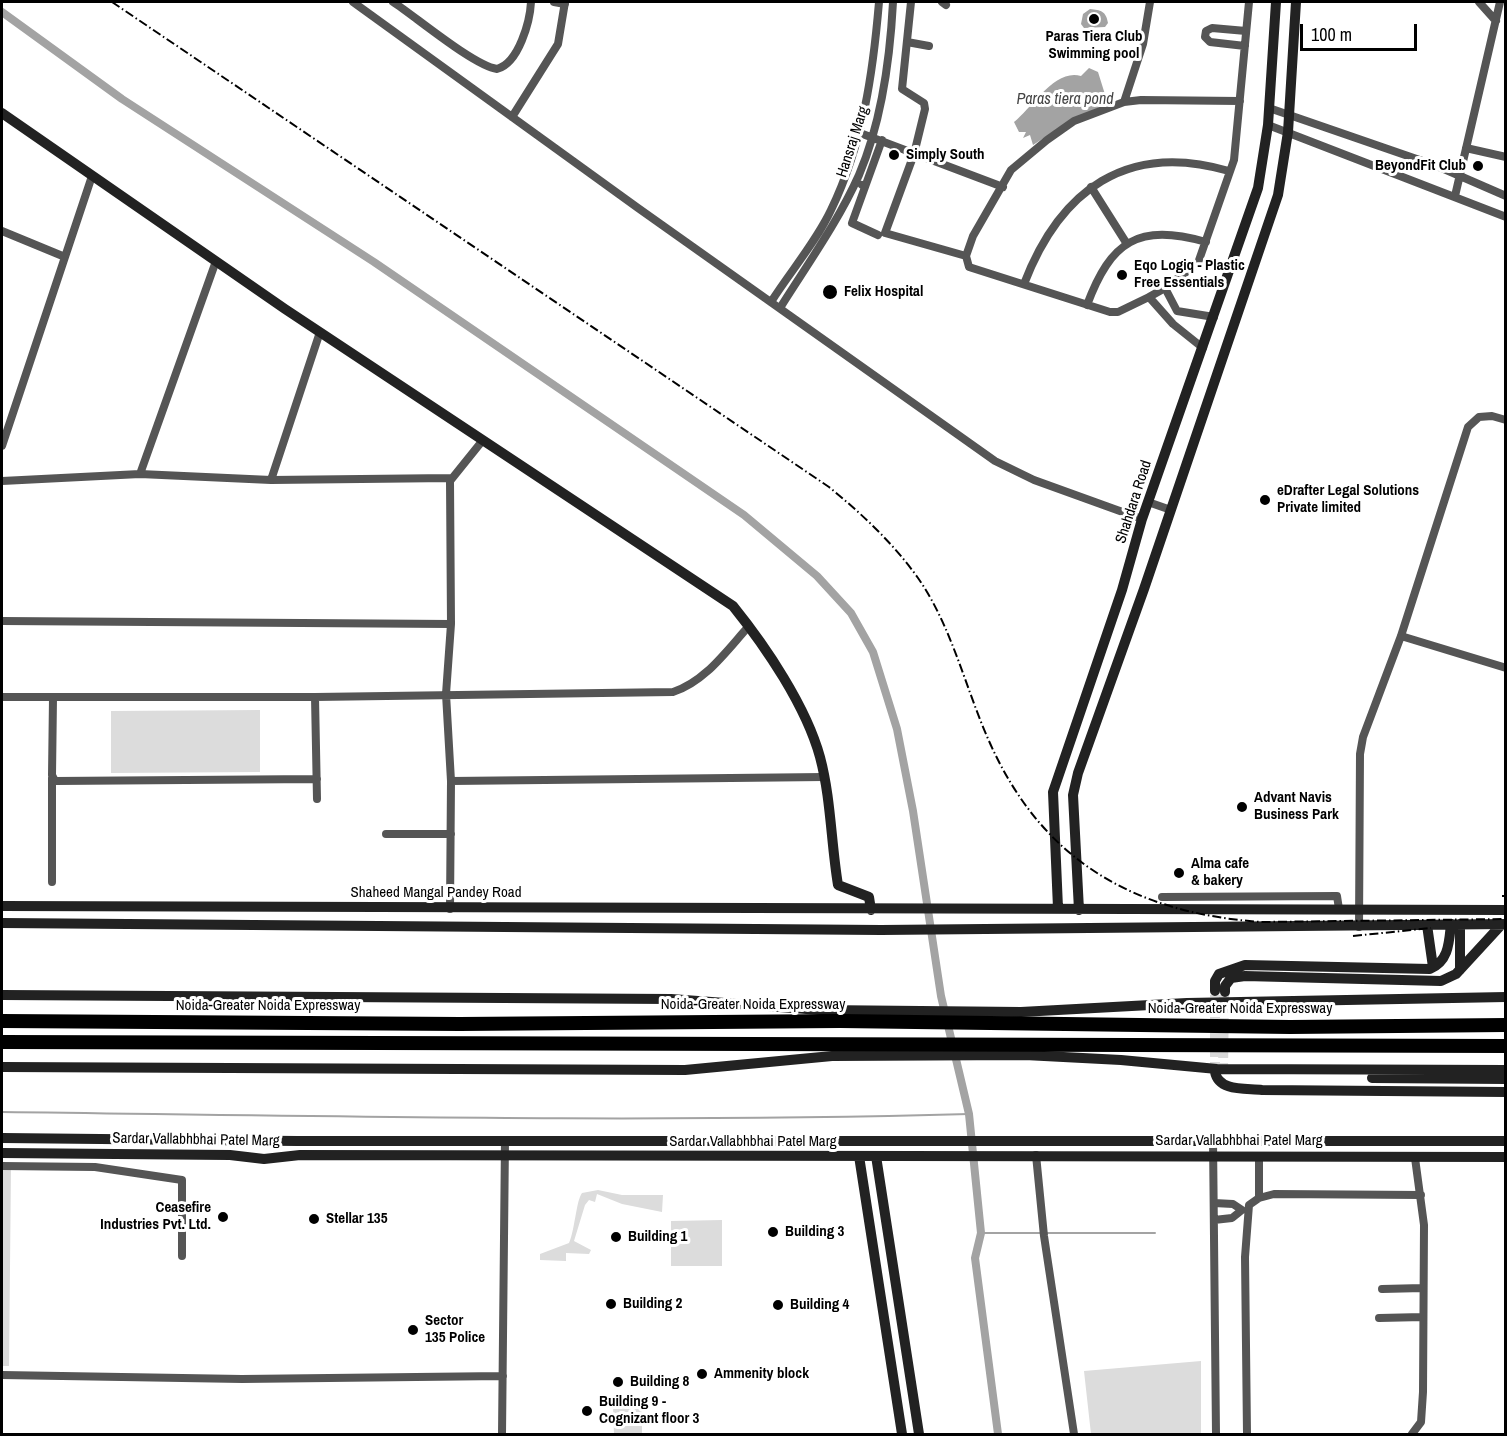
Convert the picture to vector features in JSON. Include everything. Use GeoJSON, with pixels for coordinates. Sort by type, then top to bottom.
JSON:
{"type":"FeatureCollection","features":[{"type":"Feature","properties":{"kind":"highway","name":"Noida-Greater Noida Expressway"},"geometry":{"type":"LineString","coordinates":[[2,1021],[460,1024],[881,1016],[1290,1027],[1506,1025]]}},
{"type":"Feature","properties":{"kind":"highway"},"geometry":{"type":"LineString","coordinates":[[2,1042],[886,1050],[1506,1046]]}},
{"type":"Feature","properties":{"kind":"street"},"geometry":{"type":"LineString","coordinates":[[358,4],[369,2]]}},
{"type":"Feature","properties":{"kind":"street"},"geometry":{"type":"LineString","coordinates":[[393,2],[463,51],[488,67],[497,69],[506,64],[525,36],[531,2]]}},
{"type":"Feature","properties":{"kind":"street"},"geometry":{"type":"LineString","coordinates":[[512,117],[558,44],[565,3],[554,2]]}},
{"type":"Feature","properties":{"kind":"street","name":"Hansraj Marg"},"geometry":{"type":"LineString","coordinates":[[771,302],[831,211],[860,133],[873,70],[879,2]]}},
{"type":"Feature","properties":{"kind":"street","name":"Hansraj Marg"},"geometry":{"type":"LineString","coordinates":[[780,308],[837,218],[855,183],[871,136],[889,68],[893,2]]}},
{"type":"Feature","properties":{"kind":"street"},"geometry":{"type":"LineString","coordinates":[[911,2],[902,90],[924,103],[925,110],[914,154],[885,233],[966,256]]}},
{"type":"Feature","properties":{"kind":"street"},"geometry":{"type":"LineString","coordinates":[[1125,102],[1143,44],[1150,2]]}},
{"type":"Feature","properties":{"kind":"street"},"geometry":{"type":"LineString","coordinates":[[1240,101],[1175,99],[1125,102],[1074,121],[1016,165],[977,229],[966,256],[969,267],[1114,312],[1149,297],[1196,266],[1206,242],[1235,150],[1240,101],[1249,2]]}},
{"type":"Feature","properties":{"kind":"street","name":"Shahdara Road"},"geometry":{"type":"LineString","coordinates":[[1058,908],[1053,792],[1122,590],[1142,519],[1258,188],[1268,125],[1276,2]]}},
{"type":"Feature","properties":{"kind":"street"},"geometry":{"type":"LineString","coordinates":[[1079,910],[1074,795],[1078,773],[1171,510],[1278,195],[1288,132],[1296,2]]}},
{"type":"Feature","properties":{"kind":"street"},"geometry":{"type":"LineString","coordinates":[[1479,2],[1496,21]]}},
{"type":"Feature","properties":{"kind":"street"},"geometry":{"type":"LineString","coordinates":[[1455,196],[1500,2]]}},
{"type":"Feature","properties":{"kind":"street"},"geometry":{"type":"LineString","coordinates":[[358,4],[512,117],[1001,465],[1041,483],[1142,519]]}},
{"type":"Feature","properties":{"kind":"street"},"geometry":{"type":"LineString","coordinates":[[1245,46],[1210,42],[1204,37],[1206,31],[1212,28],[1246,31]]}},
{"type":"Feature","properties":{"kind":"street"},"geometry":{"type":"LineString","coordinates":[[907,42],[929,46]]}},
{"type":"Feature","properties":{"kind":"street"},"geometry":{"type":"LineString","coordinates":[[1269,108],[1437,166],[1506,196]]}},
{"type":"Feature","properties":{"kind":"street"},"geometry":{"type":"LineString","coordinates":[[2,113],[320,332],[733,606],[764,644],[798,705],[820,755],[838,885],[869,897],[875,910]]}},
{"type":"Feature","properties":{"kind":"street"},"geometry":{"type":"LineString","coordinates":[[1268,125],[1506,217]]}},
{"type":"Feature","properties":{"kind":"street"},"geometry":{"type":"LineString","coordinates":[[860,133],[1003,187]]}},
{"type":"Feature","properties":{"kind":"street"},"geometry":{"type":"LineString","coordinates":[[878,235],[852,223],[882,140]]}},
{"type":"Feature","properties":{"kind":"street"},"geometry":{"type":"LineString","coordinates":[[1466,148],[1506,157]]}},
{"type":"Feature","properties":{"kind":"street"},"geometry":{"type":"LineString","coordinates":[[1024,284],[1038,249],[1070,204],[1112,174],[1158,162],[1195,164],[1229,171]]}},
{"type":"Feature","properties":{"kind":"street"},"geometry":{"type":"LineString","coordinates":[[2,446],[92,176]]}},
{"type":"Feature","properties":{"kind":"street"},"geometry":{"type":"LineString","coordinates":[[855,183],[865,186]]}},
{"type":"Feature","properties":{"kind":"street"},"geometry":{"type":"LineString","coordinates":[[1091,187],[1127,244]]}},
{"type":"Feature","properties":{"kind":"street"},"geometry":{"type":"LineString","coordinates":[[2,231],[65,257]]}},
{"type":"Feature","properties":{"kind":"street"},"geometry":{"type":"LineString","coordinates":[[1087,305],[1103,268],[1127,244],[1155,234],[1206,242]]}},
{"type":"Feature","properties":{"kind":"street"},"geometry":{"type":"LineString","coordinates":[[140,474],[216,261]]}},
{"type":"Feature","properties":{"kind":"street"},"geometry":{"type":"LineString","coordinates":[[1165,288],[1177,311],[1214,317]]}},
{"type":"Feature","properties":{"kind":"street"},"geometry":{"type":"LineString","coordinates":[[1149,297],[1173,324],[1203,348]]}},
{"type":"Feature","properties":{"kind":"street"},"geometry":{"type":"LineString","coordinates":[[271,480],[320,332]]}},
{"type":"Feature","properties":{"kind":"street"},"geometry":{"type":"LineString","coordinates":[[1359,927],[1361,746],[1401,636],[1468,428],[1479,417],[1492,416],[1506,420]]}},
{"type":"Feature","properties":{"kind":"street"},"geometry":{"type":"LineString","coordinates":[[450,909],[451,781],[446,694],[451,624],[451,478],[483,440]]}},
{"type":"Feature","properties":{"kind":"street"},"geometry":{"type":"LineString","coordinates":[[2,481],[140,474],[271,480],[451,478]]}},
{"type":"Feature","properties":{"kind":"street"},"geometry":{"type":"LineString","coordinates":[[1148,502],[1171,510]]}},
{"type":"Feature","properties":{"kind":"street"},"geometry":{"type":"LineString","coordinates":[[2,621],[451,624]]}},
{"type":"Feature","properties":{"kind":"street"},"geometry":{"type":"LineString","coordinates":[[2,698],[673,692],[685,688],[705,673],[749,626]]}},
{"type":"Feature","properties":{"kind":"street"},"geometry":{"type":"LineString","coordinates":[[1401,636],[1506,668]]}},
{"type":"Feature","properties":{"kind":"street"},"geometry":{"type":"LineString","coordinates":[[315,697],[317,799]]}},
{"type":"Feature","properties":{"kind":"street"},"geometry":{"type":"LineString","coordinates":[[52,882],[53,698]]}},
{"type":"Feature","properties":{"kind":"street"},"geometry":{"type":"LineString","coordinates":[[451,781],[824,777]]}},
{"type":"Feature","properties":{"kind":"street"},"geometry":{"type":"LineString","coordinates":[[52,778],[58,782],[317,779]]}},
{"type":"Feature","properties":{"kind":"street"},"geometry":{"type":"LineString","coordinates":[[386,834],[451,834]]}},
{"type":"Feature","properties":{"kind":"street"},"geometry":{"type":"LineString","coordinates":[[1162,897],[1336,896],[1339,909]]}},
{"type":"Feature","properties":{"kind":"street","name":"Shaheed Mangal Pandey Road"},"geometry":{"type":"LineString","coordinates":[[2,906],[450,909],[1506,910]]}},
{"type":"Feature","properties":{"kind":"street"},"geometry":{"type":"LineString","coordinates":[[752,929],[753,909]]}},
{"type":"Feature","properties":{"kind":"street"},"geometry":{"type":"LineString","coordinates":[[2,923],[881,930],[1504,924]]}},
{"type":"Feature","properties":{"kind":"street"},"geometry":{"type":"LineString","coordinates":[[1455,924],[1444,959],[1433,968],[1387,970],[1245,965],[1219,974],[1215,981],[1220,991],[1231,978],[1245,976],[1441,981],[1460,970],[1504,924]]}},
{"type":"Feature","properties":{"kind":"street"},"geometry":{"type":"LineString","coordinates":[[1455,924],[1460,970]]}},
{"type":"Feature","properties":{"kind":"street"},"geometry":{"type":"LineString","coordinates":[[1427,925],[1433,968]]}},
{"type":"Feature","properties":{"kind":"street"},"geometry":{"type":"LineString","coordinates":[[2,995],[671,999],[881,1016]]}},
{"type":"Feature","properties":{"kind":"street"},"geometry":{"type":"LineString","coordinates":[[1021,1018],[1187,1003],[1506,997]]}},
{"type":"Feature","properties":{"kind":"street"},"geometry":{"type":"LineString","coordinates":[[2,1067],[684,1070],[886,1050]]}},
{"type":"Feature","properties":{"kind":"street"},"geometry":{"type":"LineString","coordinates":[[1024,1050],[1217,1069],[1506,1070]]}},
{"type":"Feature","properties":{"kind":"street"},"geometry":{"type":"LineString","coordinates":[[1506,1079],[1227,1076],[1219,1073],[1216,1078],[1226,1087],[1262,1090],[1506,1092]]}},
{"type":"Feature","properties":{"kind":"street","name":"Sardar Vallabhbhai Patel Marg"},"geometry":{"type":"LineString","coordinates":[[2,1138],[1506,1141]]}},
{"type":"Feature","properties":{"kind":"street"},"geometry":{"type":"LineString","coordinates":[[1213,1139],[1216,1434]]}},
{"type":"Feature","properties":{"kind":"street"},"geometry":{"type":"LineString","coordinates":[[502,1434],[505,1140]]}},
{"type":"Feature","properties":{"kind":"street","name":"Sardar Vallabhbhai Patel Marg"},"geometry":{"type":"LineString","coordinates":[[2,1153],[230,1155],[264,1159],[300,1155],[1506,1157]]}},
{"type":"Feature","properties":{"kind":"street"},"geometry":{"type":"LineString","coordinates":[[1034,1155],[1074,1434]]}},
{"type":"Feature","properties":{"kind":"street"},"geometry":{"type":"LineString","coordinates":[[859,1156],[902,1434]]}},
{"type":"Feature","properties":{"kind":"street"},"geometry":{"type":"LineString","coordinates":[[876,1156],[919,1434]]}},
{"type":"Feature","properties":{"kind":"street"},"geometry":{"type":"LineString","coordinates":[[1259,1156],[1259,1198]]}},
{"type":"Feature","properties":{"kind":"street"},"geometry":{"type":"LineString","coordinates":[[1412,1434],[1421,1422],[1423,1317],[1421,1195],[1415,1158]]}},
{"type":"Feature","properties":{"kind":"street"},"geometry":{"type":"LineString","coordinates":[[2,1166],[95,1167],[182,1180],[182,1256]]}},
{"type":"Feature","properties":{"kind":"street"},"geometry":{"type":"LineString","coordinates":[[1214,1220],[1232,1218],[1259,1198],[1274,1194],[1324,1192],[1421,1195]]}},
{"type":"Feature","properties":{"kind":"street"},"geometry":{"type":"LineString","coordinates":[[1214,1203],[1233,1204],[1244,1210]]}},
{"type":"Feature","properties":{"kind":"street"},"geometry":{"type":"LineString","coordinates":[[1244,1210],[1247,1434]]}},
{"type":"Feature","properties":{"kind":"street"},"geometry":{"type":"LineString","coordinates":[[1382,1289],[1423,1288]]}},
{"type":"Feature","properties":{"kind":"street"},"geometry":{"type":"LineString","coordinates":[[1380,1318],[1423,1317]]}},
{"type":"Feature","properties":{"kind":"street"},"geometry":{"type":"LineString","coordinates":[[2,1375],[231,1379],[503,1376]]}},
{"type":"Feature","properties":{"kind":"shaded area"},"geometry":{"type":"Polygon","coordinates":[[[260,710],[260,772],[111,773],[111,711],[260,710]]]}},
{"type":"Feature","properties":{"kind":"shaded area"},"geometry":{"type":"Polygon","coordinates":[[[2,1169],[11,1169],[9,1366],[2,1366],[2,1169]]]}},
{"type":"Feature","properties":{"kind":"shaded area"},"geometry":{"type":"Polygon","coordinates":[[[598,1190],[622,1195],[663,1195],[662,1212],[622,1204],[597,1194],[595,1202],[589,1200],[585,1205],[574,1241],[591,1250],[589,1254],[566,1253],[566,1261],[540,1260],[540,1254],[569,1243],[582,1193],[598,1190]]]}},
{"type":"Feature","properties":{"kind":"shaded area"},"geometry":{"type":"Polygon","coordinates":[[[722,1220],[722,1266],[671,1266],[671,1221],[722,1220]]]}},
{"type":"Feature","properties":{"kind":"shaded area"},"geometry":{"type":"Polygon","coordinates":[[[1201,1361],[1201,1434],[1091,1434],[1084,1371],[1201,1361]]]}},
{"type":"Feature","properties":{"kind":"shaded area"},"geometry":{"type":"Polygon","coordinates":[[[613,1407],[642,1407],[642,1434],[614,1434],[613,1407]]]}},
{"type":"Feature","properties":{"kind":"water","name":"Paras Tiera Club Swimming pool"},"geometry":{"type":"Polygon","coordinates":[[[1090,9],[1104,14],[1108,23],[1105,27],[1084,28],[1081,24],[1083,14],[1090,9]]]}},
{"type":"Feature","properties":{"kind":"water","name":"Paras tiera pond"},"geometry":{"type":"Polygon","coordinates":[[[1089,68],[1098,72],[1108,104],[1076,117],[1033,145],[1030,135],[1023,138],[1026,132],[1019,132],[1014,122],[1053,83],[1071,75],[1081,76],[1089,68]]]}},
{"type":"Feature","properties":{"kind":"waterway"},"geometry":{"type":"LineString","coordinates":[[2,12],[122,99],[374,262],[744,515],[817,576],[851,613],[873,652],[897,729],[913,811],[941,996],[969,1114],[981,1233],[975,1258],[998,1434]]}},
{"type":"Feature","properties":{"kind":"waterway"},"geometry":{"type":"LineString","coordinates":[[2,1112],[606,1118],[969,1114]]}},
{"type":"Feature","properties":{"kind":"waterway"},"geometry":{"type":"LineString","coordinates":[[981,1233],[1041,1233]]}},
{"type":"Feature","properties":{"kind":"waterway"},"geometry":{"type":"LineString","coordinates":[[1047,1233],[1155,1233]]}},
{"type":"Feature","properties":{"kind":"tunnel"},"geometry":{"type":"LineString","coordinates":[[1215,995],[1215,1072]]}},
{"type":"Feature","properties":{"kind":"tunnel"},"geometry":{"type":"LineString","coordinates":[[1223,1073],[1224,995]]}},
{"type":"Feature","properties":{"kind":"railway"},"geometry":{"type":"LineString","coordinates":[[112,2],[829,487],[853,508],[898,553],[930,597],[949,637],[980,721],[1011,783],[1036,819],[1065,849],[1097,873],[1133,892],[1172,907],[1215,917],[1261,922],[1506,919]]}},
{"type":"Feature","properties":{"kind":"railway"},"geometry":{"type":"LineString","coordinates":[[1353,936],[1431,928]]}},
{"type":"Feature","properties":{"kind":"place","name":"Paras Tiera Club Swimming pool"},"geometry":{"type":"Point","coordinates":[1094,19]}},
{"type":"Feature","properties":{"kind":"place","name":"Simply South"},"geometry":{"type":"Point","coordinates":[894,155]}},
{"type":"Feature","properties":{"kind":"place","name":"BeyondFit Club"},"geometry":{"type":"Point","coordinates":[1478,166]}},
{"type":"Feature","properties":{"kind":"place","name":"Eqo Logiq - Plastic Free Essentials"},"geometry":{"type":"Point","coordinates":[1122,275]}},
{"type":"Feature","properties":{"kind":"place","name":"Felix Hospital"},"geometry":{"type":"Point","coordinates":[830,292]}},
{"type":"Feature","properties":{"kind":"place","name":"eDrafter Legal Solutions Private limited"},"geometry":{"type":"Point","coordinates":[1265,500]}},
{"type":"Feature","properties":{"kind":"place","name":"Advant Navis Business Park"},"geometry":{"type":"Point","coordinates":[1242,807]}},
{"type":"Feature","properties":{"kind":"place","name":"Alma cafe & bakery"},"geometry":{"type":"Point","coordinates":[1179,873]}},
{"type":"Feature","properties":{"kind":"place","name":"Ceasefire Industries Pvt. Ltd."},"geometry":{"type":"Point","coordinates":[223,1217]}},
{"type":"Feature","properties":{"kind":"place","name":"Stellar 135"},"geometry":{"type":"Point","coordinates":[314,1219]}},
{"type":"Feature","properties":{"kind":"place","name":"Building 3"},"geometry":{"type":"Point","coordinates":[773,1232]}},
{"type":"Feature","properties":{"kind":"place","name":"Building 1"},"geometry":{"type":"Point","coordinates":[616,1237]}},
{"type":"Feature","properties":{"kind":"place","name":"Building 2"},"geometry":{"type":"Point","coordinates":[611,1304]}},
{"type":"Feature","properties":{"kind":"place","name":"Building 4"},"geometry":{"type":"Point","coordinates":[778,1305]}},
{"type":"Feature","properties":{"kind":"place","name":"Sector 135 Police"},"geometry":{"type":"Point","coordinates":[413,1330]}},
{"type":"Feature","properties":{"kind":"place","name":"Ammenity block"},"geometry":{"type":"Point","coordinates":[702,1374]}},
{"type":"Feature","properties":{"kind":"place","name":"Building 8"},"geometry":{"type":"Point","coordinates":[618,1382]}},
{"type":"Feature","properties":{"kind":"place","name":"Building 9 - Cognizant floor 3"},"geometry":{"type":"Point","coordinates":[587,1411]}}]}
